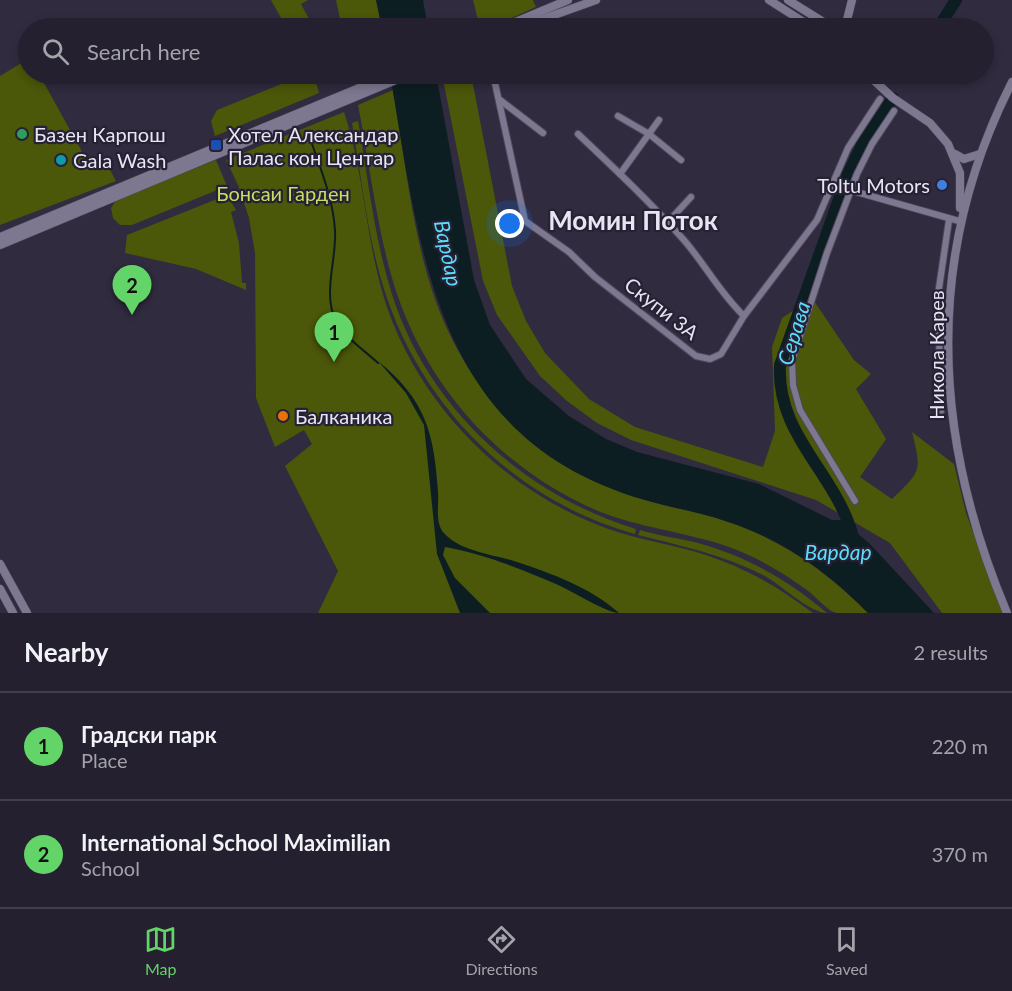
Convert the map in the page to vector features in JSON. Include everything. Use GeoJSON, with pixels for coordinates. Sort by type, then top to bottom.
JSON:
{"type":"FeatureCollection","features":[{"type":"Feature","properties":{"kind":"street"},"geometry":{"type":"LineString","coordinates":[[525,18],[568,0]]}},
{"type":"Feature","properties":{"kind":"street"},"geometry":{"type":"LineString","coordinates":[[552,18],[596,0]]}},
{"type":"Feature","properties":{"kind":"street"},"geometry":{"type":"LineString","coordinates":[[769,0],[797,18]]}},
{"type":"Feature","properties":{"kind":"street"},"geometry":{"type":"LineString","coordinates":[[788,0],[817,18]]}},
{"type":"Feature","properties":{"kind":"street"},"geometry":{"type":"LineString","coordinates":[[848,18],[852,0]]}},
{"type":"Feature","properties":{"kind":"street"},"geometry":{"type":"LineString","coordinates":[[0,237],[236,143],[372,84]]}},
{"type":"Feature","properties":{"kind":"street"},"geometry":{"type":"LineString","coordinates":[[345,97],[382,84]]}},
{"type":"Feature","properties":{"kind":"street","name":"Скупи 3А"},"geometry":{"type":"LineString","coordinates":[[496,84],[525,221],[569,252],[595,277],[696,356],[710,359],[721,354],[744,316],[818,220],[840,173],[848,148],[880,99]]}},
{"type":"Feature","properties":{"kind":"street"},"geometry":{"type":"LineString","coordinates":[[879,84],[903,106],[930,123],[961,158],[980,154]]}},
{"type":"Feature","properties":{"kind":"street","name":"Никола Карев"},"geometry":{"type":"LineString","coordinates":[[1007,613],[972,519],[961,477],[949,396],[949,323],[954,253],[960,221],[980,154],[1010,86]]}},
{"type":"Feature","properties":{"kind":"street"},"geometry":{"type":"LineString","coordinates":[[500,100],[543,133]]}},
{"type":"Feature","properties":{"kind":"street"},"geometry":{"type":"LineString","coordinates":[[855,501],[800,410],[792,373],[798,338],[827,253],[864,158],[894,111]]}},
{"type":"Feature","properties":{"kind":"street"},"geometry":{"type":"LineString","coordinates":[[618,116],[649,134],[681,160]]}},
{"type":"Feature","properties":{"kind":"street"},"geometry":{"type":"LineString","coordinates":[[620,174],[659,120]]}},
{"type":"Feature","properties":{"kind":"street"},"geometry":{"type":"LineString","coordinates":[[578,134],[668,222],[686,242],[722,295],[744,316]]}},
{"type":"Feature","properties":{"kind":"street"},"geometry":{"type":"LineString","coordinates":[[853,191],[960,221],[960,173],[952,150]]}},
{"type":"Feature","properties":{"kind":"street"},"geometry":{"type":"LineString","coordinates":[[0,245],[201,157]]}},
{"type":"Feature","properties":{"kind":"street"},"geometry":{"type":"LineString","coordinates":[[668,222],[691,197]]}},
{"type":"Feature","properties":{"kind":"street"},"geometry":{"type":"LineString","coordinates":[[941,411],[938,295],[950,220]]}},
{"type":"Feature","properties":{"kind":"street"},"geometry":{"type":"LineString","coordinates":[[0,564],[27,613]]}},
{"type":"Feature","properties":{"kind":"street","name":"Никола Карев"},"geometry":{"type":"LineString","coordinates":[[991,572],[1012,612]]}},
{"type":"Feature","properties":{"kind":"street"},"geometry":{"type":"LineString","coordinates":[[0,589],[13,613]]}},
{"type":"Feature","properties":{"kind":"green space"},"geometry":{"type":"Polygon","coordinates":[[[271,0],[308,0],[301,4],[309,18],[281,18],[271,0]]]}},
{"type":"Feature","properties":{"kind":"green space"},"geometry":{"type":"Polygon","coordinates":[[[336,0],[376,0],[380,18],[340,18],[336,0]]]}},
{"type":"Feature","properties":{"kind":"green space"},"geometry":{"type":"Polygon","coordinates":[[[473,0],[533,0],[536,7],[511,18],[478,18],[473,0]]]}},
{"type":"Feature","properties":{"kind":"green space"},"geometry":{"type":"Polygon","coordinates":[[[18,65],[18,84],[45,84],[84,155],[95,158],[103,156],[116,181],[0,225],[0,76],[18,65]]]}},
{"type":"Feature","properties":{"kind":"green space"},"geometry":{"type":"Polygon","coordinates":[[[281,84],[316,84],[319,93],[215,136],[211,121],[217,110],[281,84]]]}},
{"type":"Feature","properties":{"kind":"green space"},"geometry":{"type":"Polygon","coordinates":[[[444,84],[473,84],[512,286],[526,321],[545,353],[589,399],[635,427],[763,467],[775,431],[772,347],[782,318],[812,298],[854,360],[871,374],[856,389],[886,439],[860,477],[892,499],[917,470],[917,455],[912,432],[954,464],[966,513],[1003,613],[942,613],[890,543],[816,500],[631,440],[597,423],[567,401],[540,376],[497,315],[483,281],[444,84]]]}},
{"type":"Feature","properties":{"kind":"green space"},"geometry":{"type":"Polygon","coordinates":[[[393,90],[410,196],[427,274],[450,334],[468,367],[489,397],[514,424],[542,448],[573,469],[606,486],[642,499],[718,519],[768,538],[821,571],[868,613],[836,613],[786,576],[759,560],[729,547],[630,522],[598,511],[563,494],[531,474],[473,423],[449,393],[428,361],[410,327],[389,269],[358,105],[393,90]]]}},
{"type":"Feature","properties":{"kind":"green space","name":"Бонсаи Гарден"},"geometry":{"type":"Polygon","coordinates":[[[344,112],[355,153],[374,259],[392,320],[409,358],[432,394],[458,427],[520,483],[556,505],[607,528],[721,560],[749,572],[813,613],[318,613],[338,571],[285,466],[312,444],[304,430],[275,447],[256,398],[255,253],[249,218],[238,185],[226,160],[344,112]]]}},
{"type":"Feature","properties":{"kind":"green space"},"geometry":{"type":"Polygon","coordinates":[[[358,121],[385,270],[407,333],[428,372],[454,408],[484,440],[518,469],[555,493],[594,513],[636,529],[635,534],[593,519],[553,500],[516,475],[482,447],[452,414],[426,378],[404,340],[380,277],[366,212],[352,123],[358,121]]]}},
{"type":"Feature","properties":{"kind":"green space"},"geometry":{"type":"Polygon","coordinates":[[[216,160],[227,186],[132,225],[120,225],[113,218],[111,208],[116,200],[216,160]]]}},
{"type":"Feature","properties":{"kind":"green space"},"geometry":{"type":"Polygon","coordinates":[[[217,199],[230,200],[236,210],[231,212],[239,243],[242,283],[246,283],[246,290],[196,269],[125,253],[127,235],[217,199]]]}},
{"type":"Feature","properties":{"kind":"green space"},"geometry":{"type":"Polygon","coordinates":[[[640,530],[716,548],[750,562],[783,580],[827,613],[812,608],[765,576],[750,569],[703,552],[638,535],[640,530]]]}},
{"type":"Feature","properties":{"kind":"water"},"geometry":{"type":"Polygon","coordinates":[[[376,0],[423,0],[426,18],[380,18],[376,0]]]}},
{"type":"Feature","properties":{"kind":"water","name":"Вардар"},"geometry":{"type":"Polygon","coordinates":[[[392,84],[438,84],[474,280],[490,325],[526,379],[569,416],[606,439],[637,452],[759,484],[832,520],[841,520],[869,543],[934,613],[868,613],[821,571],[767,538],[718,519],[645,500],[575,472],[521,434],[480,387],[450,332],[429,273],[413,208],[392,84]]]}},
{"type":"Feature","properties":{"kind":"water"},"geometry":{"type":"Polygon","coordinates":[[[378,361],[407,390],[424,419],[434,452],[438,518],[443,532],[466,548],[514,561],[583,588],[619,613],[516,568],[473,553],[445,547],[443,555],[455,578],[490,613],[460,613],[437,554],[424,425],[406,393],[378,361]]]}},
{"type":"Feature","properties":{"kind":"waterway","name":"Серава"},"geometry":{"type":"LineString","coordinates":[[944,18],[956,0]]}},
{"type":"Feature","properties":{"kind":"waterway","name":"Серава"},"geometry":{"type":"LineString","coordinates":[[854,541],[836,496],[798,435],[788,414],[781,391],[780,365],[848,174],[862,145],[893,98]]}},
{"type":"Feature","properties":{"kind":"waterway"},"geometry":{"type":"LineString","coordinates":[[311,141],[334,218],[335,241],[330,288],[332,311],[344,332],[378,363]]}},
{"type":"Feature","properties":{"kind":"place","name":"Базен Карпош"},"geometry":{"type":"Point","coordinates":[22,134]}},
{"type":"Feature","properties":{"kind":"place","name":"Хотел Александар Палас кон Центар"},"geometry":{"type":"Point","coordinates":[216,145]}},
{"type":"Feature","properties":{"kind":"place","name":"Gala Wash"},"geometry":{"type":"Point","coordinates":[61,160]}},
{"type":"Feature","properties":{"kind":"place","name":"Toltu Motors"},"geometry":{"type":"Point","coordinates":[942,185]}},
{"type":"Feature","properties":{"kind":"place","name":"International School Maximilian"},"geometry":{"type":"Point","coordinates":[132,315]}},
{"type":"Feature","properties":{"kind":"place","name":"Градски парк"},"geometry":{"type":"Point","coordinates":[334,362]}},
{"type":"Feature","properties":{"kind":"place","name":"Балканика"},"geometry":{"type":"Point","coordinates":[283,416]}},
{"type":"Feature","properties":{"kind":"district","name":"Момин Поток"},"geometry":{"type":"Point","coordinates":[633,220]}}]}
